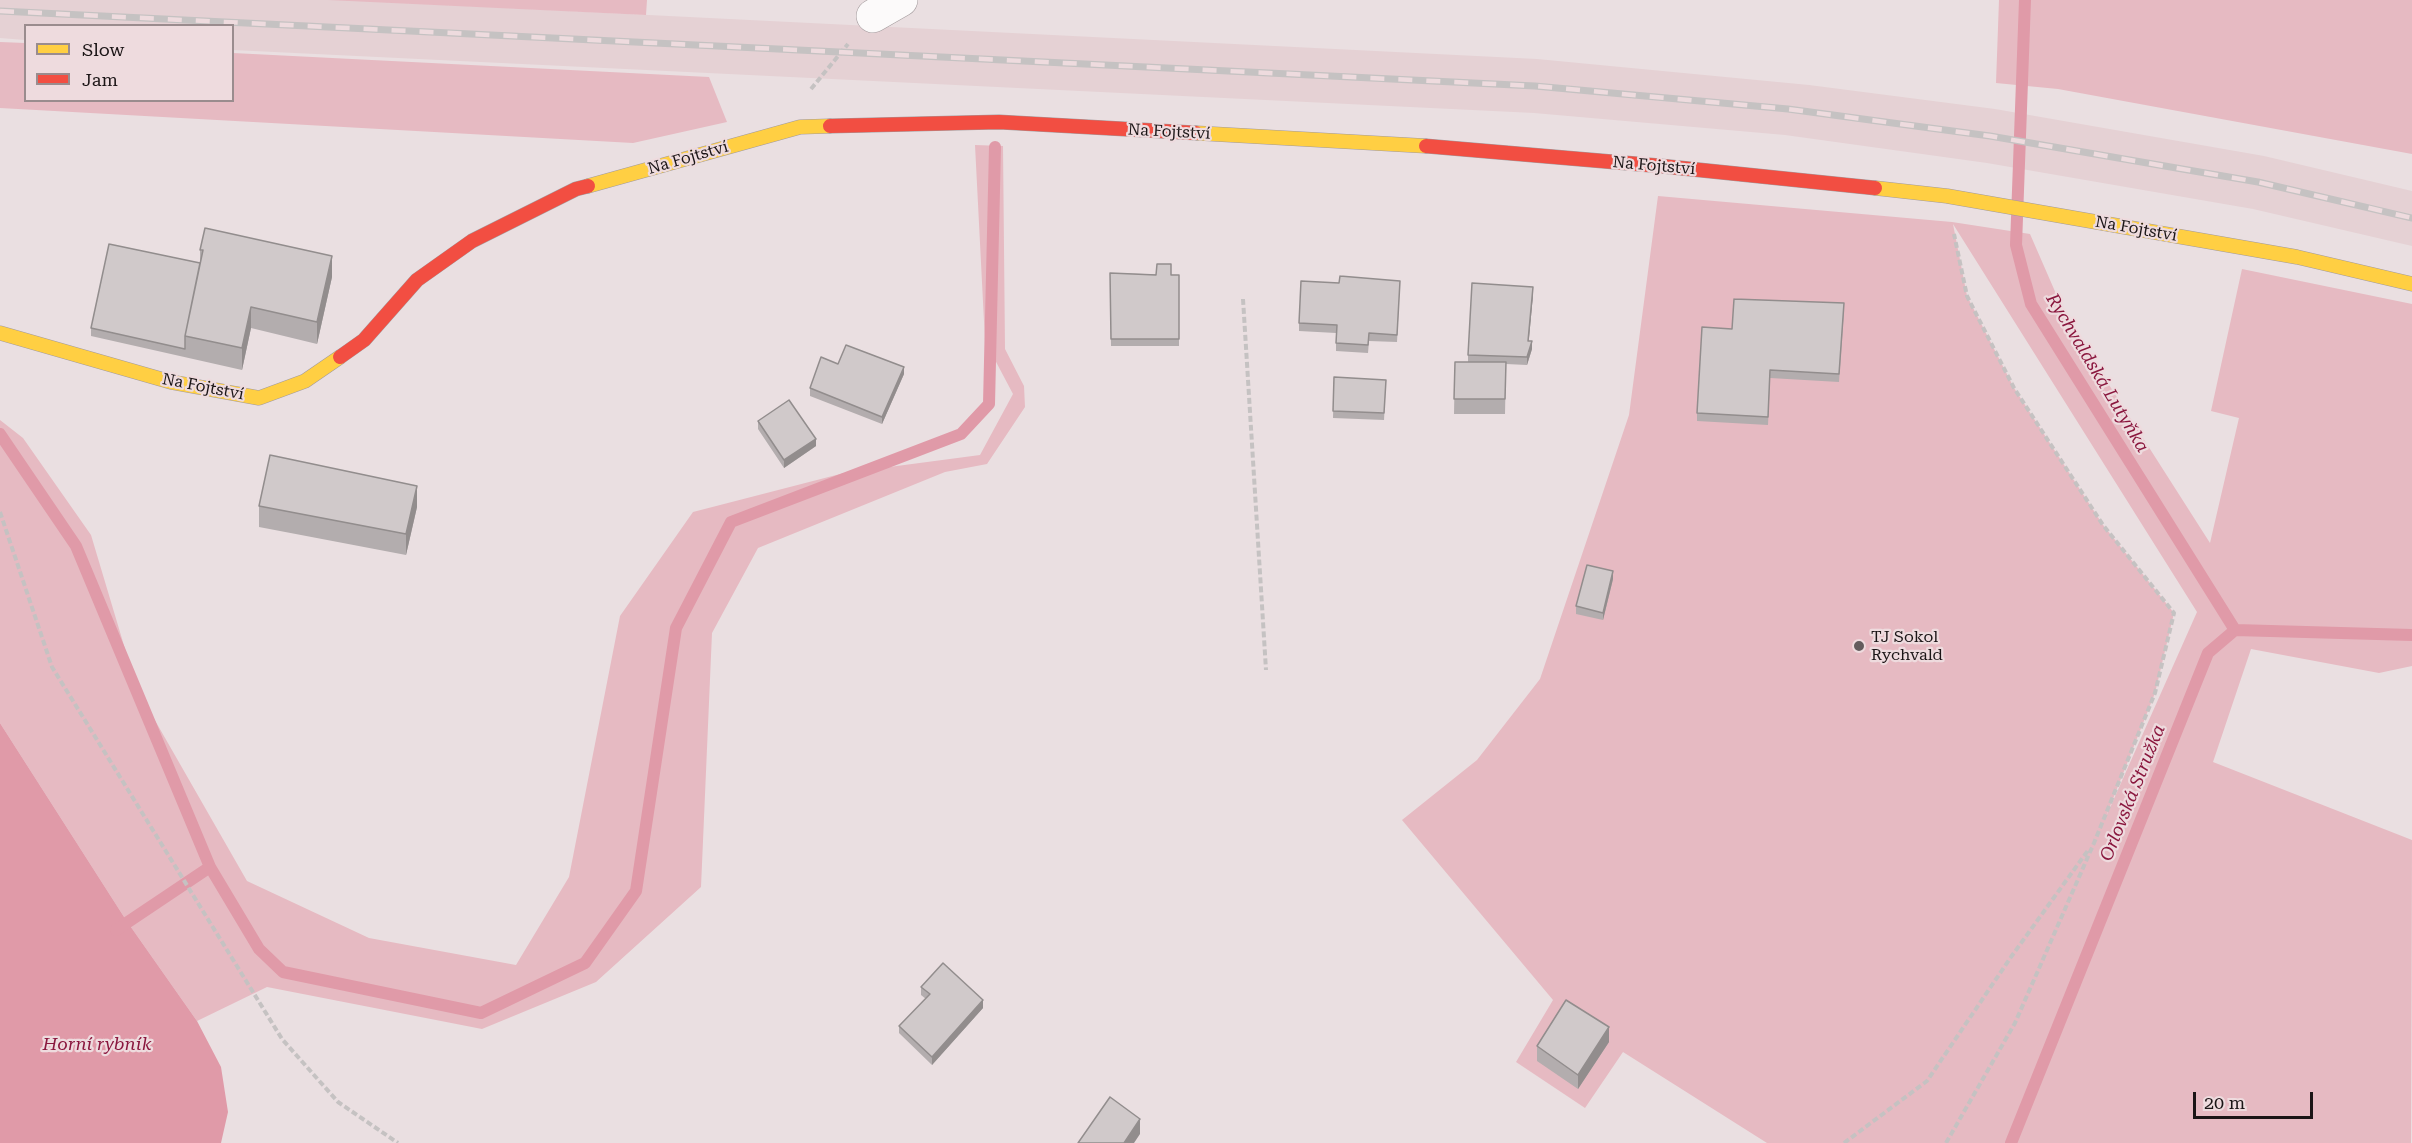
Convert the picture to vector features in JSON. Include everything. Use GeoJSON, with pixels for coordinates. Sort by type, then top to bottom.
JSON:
{"type":"FeatureCollection","features":[{"type":"Feature","properties":{"kind":"street","name":"Na Fojtství"},"geometry":{"type":"LineString","coordinates":[[0,333],[171,382],[259,398],[305,381],[364,339],[417,280],[472,241],[576,189],[800,127],[999,122],[1425,146],[1672,167],[1947,196],[2297,257],[2412,284]]}},
{"type":"Feature","properties":{"kind":"path"},"geometry":{"type":"LineString","coordinates":[[800,127],[809,91],[887,8]]}},
{"type":"Feature","properties":{"kind":"path"},"geometry":{"type":"LineString","coordinates":[[1946,1143],[2015,1023],[2094,843],[2155,693],[2174,613],[2103,525],[2014,388],[1967,296],[1947,196]]}},
{"type":"Feature","properties":{"kind":"path"},"geometry":{"type":"LineString","coordinates":[[1243,299],[1266,670]]}},
{"type":"Feature","properties":{"kind":"path"},"geometry":{"type":"LineString","coordinates":[[0,512],[52,667],[282,1039],[338,1102],[398,1143]]}},
{"type":"Feature","properties":{"kind":"path"},"geometry":{"type":"LineString","coordinates":[[1844,1143],[1927,1081],[2011,957],[2094,843]]}},
{"type":"Feature","properties":{"kind":"shaded area"},"geometry":{"type":"Polygon","coordinates":[[[0,0],[346,0],[1537,59],[1809,85],[1995,109],[2264,156],[2412,191],[2412,246],[2253,209],[1987,163],[1785,135],[1534,113],[234,50],[234,24],[24,24],[24,40],[0,38],[0,0]]]}},
{"type":"Feature","properties":{"kind":"shaded area"},"geometry":{"type":"Polygon","coordinates":[[[328,0],[647,0],[646,15],[328,0]]]}},
{"type":"Feature","properties":{"kind":"shaded area"},"geometry":{"type":"Polygon","coordinates":[[[1999,0],[2412,0],[2412,154],[2058,89],[1996,83],[1999,0]]]}},
{"type":"Feature","properties":{"kind":"shaded area"},"geometry":{"type":"Polygon","coordinates":[[[0,42],[24,43],[24,102],[234,102],[234,53],[709,77],[727,122],[633,143],[0,108],[0,42]]]}},
{"type":"Feature","properties":{"kind":"shaded area"},"geometry":{"type":"Polygon","coordinates":[[[975,145],[1003,146],[1005,349],[1024,386],[1025,407],[987,464],[945,472],[758,548],[712,633],[701,887],[596,982],[482,1029],[267,987],[197,1021],[126,920],[0,723],[0,420],[23,438],[91,535],[137,689],[247,881],[369,938],[516,965],[569,877],[620,616],[693,512],[844,473],[980,455],[1013,394],[985,341],[975,145]]]}},
{"type":"Feature","properties":{"kind":"shaded area","name":"TJ Sokol Rychvald"},"geometry":{"type":"Polygon","coordinates":[[[1658,196],[1952,222],[2030,234],[2067,319],[2210,543],[2239,418],[2211,411],[2242,269],[2412,304],[2412,666],[2379,673],[2251,649],[2213,762],[2412,840],[2411,1143],[1767,1143],[1623,1052],[1585,1108],[1516,1062],[1553,1000],[1402,820],[1477,760],[1540,679],[1629,415],[1658,196]],[[1953,224],[1967,296],[2014,388],[2103,525],[2174,613],[2155,693],[2105,819],[2197,612],[1953,224]]]}},
{"type":"Feature","properties":{"kind":"water","name":"Horní rybník"},"geometry":{"type":"Polygon","coordinates":[[[0,723],[126,920],[197,1021],[221,1067],[228,1112],[221,1143],[0,1143],[0,723]]]}},
{"type":"Feature","properties":{"kind":"building"},"geometry":{"type":"Polygon","coordinates":[[[205,228],[332,256],[317,322],[251,307],[242,348],[185,336],[203,250],[200,250],[205,228]]]}},
{"type":"Feature","properties":{"kind":"building"},"geometry":{"type":"Polygon","coordinates":[[[109,244],[200,263],[185,336],[185,349],[91,328],[109,244]]]}},
{"type":"Feature","properties":{"kind":"building"},"geometry":{"type":"Polygon","coordinates":[[[1157,264],[1171,264],[1171,275],[1179,275],[1179,339],[1111,339],[1110,273],[1156,275],[1157,264]]]}},
{"type":"Feature","properties":{"kind":"building"},"geometry":{"type":"Polygon","coordinates":[[[1340,276],[1400,281],[1397,335],[1369,333],[1368,345],[1336,343],[1337,325],[1299,323],[1301,281],[1339,283],[1340,276]]]}},
{"type":"Feature","properties":{"kind":"building"},"geometry":{"type":"Polygon","coordinates":[[[1472,283],[1533,287],[1528,341],[1532,341],[1527,357],[1468,355],[1472,283]]]}},
{"type":"Feature","properties":{"kind":"building"},"geometry":{"type":"Polygon","coordinates":[[[1734,299],[1844,303],[1839,374],[1770,370],[1768,417],[1697,413],[1702,327],[1732,329],[1734,299]]]}},
{"type":"Feature","properties":{"kind":"building"},"geometry":{"type":"Polygon","coordinates":[[[846,345],[904,367],[882,417],[810,388],[821,357],[838,364],[846,345]]]}},
{"type":"Feature","properties":{"kind":"building"},"geometry":{"type":"Polygon","coordinates":[[[1455,362],[1506,362],[1505,399],[1454,399],[1455,362]]]}},
{"type":"Feature","properties":{"kind":"building"},"geometry":{"type":"Polygon","coordinates":[[[1334,377],[1386,380],[1384,413],[1333,411],[1334,377]]]}},
{"type":"Feature","properties":{"kind":"building"},"geometry":{"type":"Polygon","coordinates":[[[789,400],[816,439],[784,460],[758,421],[789,400]]]}},
{"type":"Feature","properties":{"kind":"building"},"geometry":{"type":"Polygon","coordinates":[[[270,455],[417,486],[406,534],[259,506],[270,455]]]}},
{"type":"Feature","properties":{"kind":"building"},"geometry":{"type":"Polygon","coordinates":[[[1587,565],[1613,571],[1603,613],[1576,606],[1587,565]]]}},
{"type":"Feature","properties":{"kind":"building"},"geometry":{"type":"Polygon","coordinates":[[[943,963],[983,1000],[932,1057],[899,1026],[930,994],[921,987],[943,963]]]}},
{"type":"Feature","properties":{"kind":"building"},"geometry":{"type":"Polygon","coordinates":[[[1566,1000],[1609,1027],[1578,1075],[1537,1046],[1566,1000]]]}},
{"type":"Feature","properties":{"kind":"building"},"geometry":{"type":"Polygon","coordinates":[[[1110,1097],[1140,1119],[1124,1143],[1078,1143],[1110,1097]]]}},
{"type":"Feature","properties":{"kind":"waterway","name":"Rychvaldská Lutyňka"},"geometry":{"type":"LineString","coordinates":[[2025,0],[2016,245],[2031,304],[2235,630]]}},
{"type":"Feature","properties":{"kind":"waterway"},"geometry":{"type":"LineString","coordinates":[[0,434],[76,546],[210,867],[259,949],[283,972],[481,1013],[585,963],[636,891],[676,628],[731,522],[961,434],[989,404],[995,147]]}},
{"type":"Feature","properties":{"kind":"waterway","name":"Orlovská Stružka"},"geometry":{"type":"LineString","coordinates":[[2011,1143],[2208,653],[2235,630],[2412,635]]}},
{"type":"Feature","properties":{"kind":"waterway"},"geometry":{"type":"LineString","coordinates":[[116,930],[210,867]]}},
{"type":"Feature","properties":{"kind":"railway"},"geometry":{"type":"LineString","coordinates":[[0,11],[1535,86],[1788,109],[1990,136],[2258,182],[2412,218]]}},
{"type":"Feature","properties":{"kind":"traffic: slow"},"geometry":{"type":"LineString","coordinates":[[588,186],[800,127],[830,126]]}},
{"type":"Feature","properties":{"kind":"traffic: slow"},"geometry":{"type":"LineString","coordinates":[[1196,133],[1426,146]]}},
{"type":"Feature","properties":{"kind":"traffic: slow"},"geometry":{"type":"LineString","coordinates":[[1875,188],[1947,196],[2297,257],[2412,284]]}},
{"type":"Feature","properties":{"kind":"traffic: slow"},"geometry":{"type":"LineString","coordinates":[[0,333],[171,382],[259,398],[305,381],[340,357]]}},
{"type":"Feature","properties":{"kind":"traffic: jam"},"geometry":{"type":"LineString","coordinates":[[830,126],[999,122],[1196,133]]}},
{"type":"Feature","properties":{"kind":"traffic: jam"},"geometry":{"type":"LineString","coordinates":[[1426,146],[1661,166],[1875,188]]}},
{"type":"Feature","properties":{"kind":"traffic: jam"},"geometry":{"type":"LineString","coordinates":[[340,357],[364,340],[417,280],[472,241],[576,189],[588,186]]}},
{"type":"Feature","properties":{"kind":"place","name":"TJ Sokol Rychvald"},"geometry":{"type":"Point","coordinates":[1859,646]}}]}
